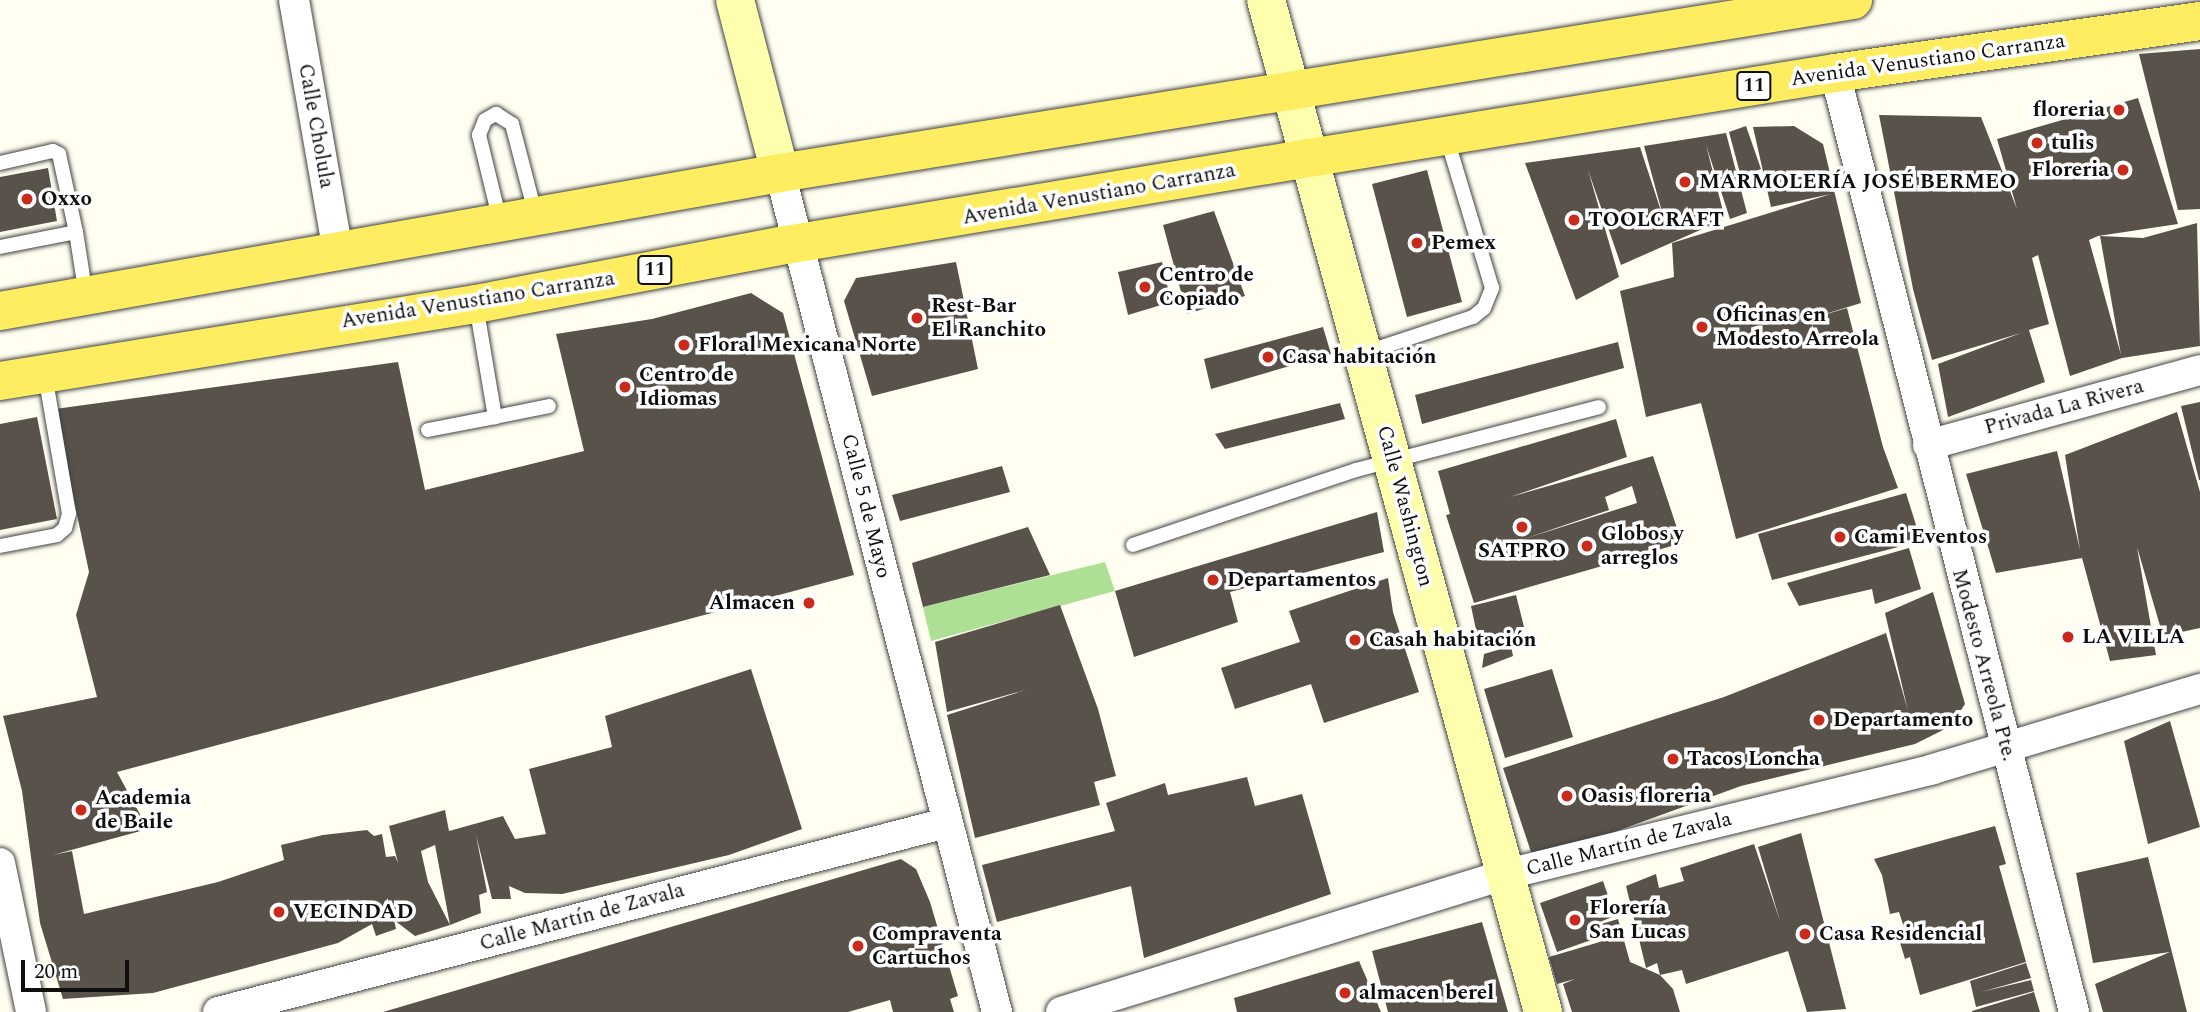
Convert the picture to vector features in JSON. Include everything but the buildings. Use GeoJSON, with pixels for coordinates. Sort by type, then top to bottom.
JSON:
{"type":"FeatureCollection","features":[{"type":"Feature","properties":{"kind":"main road","name":"Calle 5 de Mayo"},"geometry":{"type":"LineString","coordinates":[[735,0],[780,173]]}},
{"type":"Feature","properties":{"kind":"main road","name":"Calle Washington"},"geometry":{"type":"LineString","coordinates":[[1266,0],[1543,1012]]}},
{"type":"Feature","properties":{"kind":"main road"},"geometry":{"type":"LineString","coordinates":[[0,312],[780,173],[1291,92],[1801,4],[1853,0]]}},
{"type":"Feature","properties":{"kind":"main road","name":"Avenida Venustiano Carranza"},"geometry":{"type":"LineString","coordinates":[[0,381],[476,304],[800,244],[1309,158],[1835,73],[2200,21]]}},
{"type":"Feature","properties":{"kind":"street","name":"Calle Cholula"},"geometry":{"type":"LineString","coordinates":[[293,0],[338,253]]}},
{"type":"Feature","properties":{"kind":"street","name":"Modesto Arreola Pte."},"geometry":{"type":"LineString","coordinates":[[1835,73],[2074,1012]]}},
{"type":"Feature","properties":{"kind":"street","name":"Calle 5 de Mayo"},"geometry":{"type":"LineString","coordinates":[[780,173],[997,1012]]}},
{"type":"Feature","properties":{"kind":"street","name":"Privada La Rivera"},"geometry":{"type":"LineString","coordinates":[[1928,444],[2200,370]]}},
{"type":"Feature","properties":{"kind":"street","name":"Calle Martín de Zavala"},"geometry":{"type":"LineString","coordinates":[[1061,1012],[1507,874],[1933,769],[2200,688]]}},
{"type":"Feature","properties":{"kind":"street","name":"Calle Martín de Zavala"},"geometry":{"type":"LineString","coordinates":[[218,1012],[946,822]]}},
{"type":"Feature","properties":{"kind":"street"},"geometry":{"type":"LineString","coordinates":[[0,863],[31,1012]]}},
{"type":"Feature","properties":{"kind":"lane"},"geometry":{"type":"LineString","coordinates":[[496,114],[512,124],[518,220],[479,135],[485,120],[496,114]]}},
{"type":"Feature","properties":{"kind":"lane"},"geometry":{"type":"LineString","coordinates":[[1363,353],[1473,317],[1484,308],[1492,288],[1446,136]]}},
{"type":"Feature","properties":{"kind":"lane"},"geometry":{"type":"LineString","coordinates":[[0,163],[53,151],[58,154],[76,232],[86,297]]}},
{"type":"Feature","properties":{"kind":"lane"},"geometry":{"type":"LineString","coordinates":[[0,247],[76,232]]}},
{"type":"Feature","properties":{"kind":"lane"},"geometry":{"type":"LineString","coordinates":[[476,304],[495,417]]}},
{"type":"Feature","properties":{"kind":"lane"},"geometry":{"type":"LineString","coordinates":[[0,546],[57,535],[65,528],[69,514],[45,374]]}},
{"type":"Feature","properties":{"kind":"lane"},"geometry":{"type":"LineString","coordinates":[[428,430],[548,406]]}},
{"type":"Feature","properties":{"kind":"lane"},"geometry":{"type":"LineString","coordinates":[[1133,545],[1392,460],[1599,407]]}},
{"type":"Feature","properties":{"kind":"green space"},"geometry":{"type":"Polygon","coordinates":[[[1105,562],[1115,591],[931,641],[923,607],[1105,562]]]}},
{"type":"Feature","properties":{"kind":"place","name":"floreria"},"geometry":{"type":"Point","coordinates":[2119,110]}},
{"type":"Feature","properties":{"kind":"place","name":"tulis"},"geometry":{"type":"Point","coordinates":[2037,143]}},
{"type":"Feature","properties":{"kind":"place","name":"Floreria"},"geometry":{"type":"Point","coordinates":[2123,170]}},
{"type":"Feature","properties":{"kind":"place","name":"MARMOLERÍA JOSÉ BERMEO"},"geometry":{"type":"Point","coordinates":[1685,182]}},
{"type":"Feature","properties":{"kind":"place","name":"Oxxo"},"geometry":{"type":"Point","coordinates":[27,199]}},
{"type":"Feature","properties":{"kind":"place","name":"TOOLCRAFT"},"geometry":{"type":"Point","coordinates":[1574,220]}},
{"type":"Feature","properties":{"kind":"place","name":"Pemex"},"geometry":{"type":"Point","coordinates":[1417,243]}},
{"type":"Feature","properties":{"kind":"place","name":"Centro de Copiado"},"geometry":{"type":"Point","coordinates":[1145,287]}},
{"type":"Feature","properties":{"kind":"place","name":"Rest-Bar El Ranchito"},"geometry":{"type":"Point","coordinates":[917,318]}},
{"type":"Feature","properties":{"kind":"place","name":"Oficinas en Modesto Arreola"},"geometry":{"type":"Point","coordinates":[1702,327]}},
{"type":"Feature","properties":{"kind":"place","name":"Floral Mexicana Norte"},"geometry":{"type":"Point","coordinates":[684,345]}},
{"type":"Feature","properties":{"kind":"place","name":"Casa habitación"},"geometry":{"type":"Point","coordinates":[1268,357]}},
{"type":"Feature","properties":{"kind":"place","name":"Centro de Idiomas"},"geometry":{"type":"Point","coordinates":[625,387]}},
{"type":"Feature","properties":{"kind":"place","name":"SATPRO"},"geometry":{"type":"Point","coordinates":[1522,527]}},
{"type":"Feature","properties":{"kind":"place","name":"Cami Eventos"},"geometry":{"type":"Point","coordinates":[1840,537]}},
{"type":"Feature","properties":{"kind":"place","name":"Globos y arreglos"},"geometry":{"type":"Point","coordinates":[1587,546]}},
{"type":"Feature","properties":{"kind":"place","name":"Departamentos"},"geometry":{"type":"Point","coordinates":[1213,580]}},
{"type":"Feature","properties":{"kind":"place","name":"Almacen"},"geometry":{"type":"Point","coordinates":[809,603]}},
{"type":"Feature","properties":{"kind":"place","name":"LA VILLA"},"geometry":{"type":"Point","coordinates":[2068,637]}},
{"type":"Feature","properties":{"kind":"place","name":"Casah habitación"},"geometry":{"type":"Point","coordinates":[1355,640]}},
{"type":"Feature","properties":{"kind":"place","name":"Departamento"},"geometry":{"type":"Point","coordinates":[1819,720]}},
{"type":"Feature","properties":{"kind":"place","name":"Tacos Loncha"},"geometry":{"type":"Point","coordinates":[1673,759]}},
{"type":"Feature","properties":{"kind":"place","name":"Oasis floreria"},"geometry":{"type":"Point","coordinates":[1567,796]}},
{"type":"Feature","properties":{"kind":"place","name":"Academia de Baile"},"geometry":{"type":"Point","coordinates":[81,810]}},
{"type":"Feature","properties":{"kind":"place","name":"VECINDAD"},"geometry":{"type":"Point","coordinates":[279,912]}},
{"type":"Feature","properties":{"kind":"place","name":"Florería San Lucas"},"geometry":{"type":"Point","coordinates":[1575,920]}},
{"type":"Feature","properties":{"kind":"place","name":"Casa Residencial"},"geometry":{"type":"Point","coordinates":[1805,934]}},
{"type":"Feature","properties":{"kind":"place","name":"Compraventa Cartuchos"},"geometry":{"type":"Point","coordinates":[858,946]}},
{"type":"Feature","properties":{"kind":"place","name":"almacen berel"},"geometry":{"type":"Point","coordinates":[1345,993]}}]}
